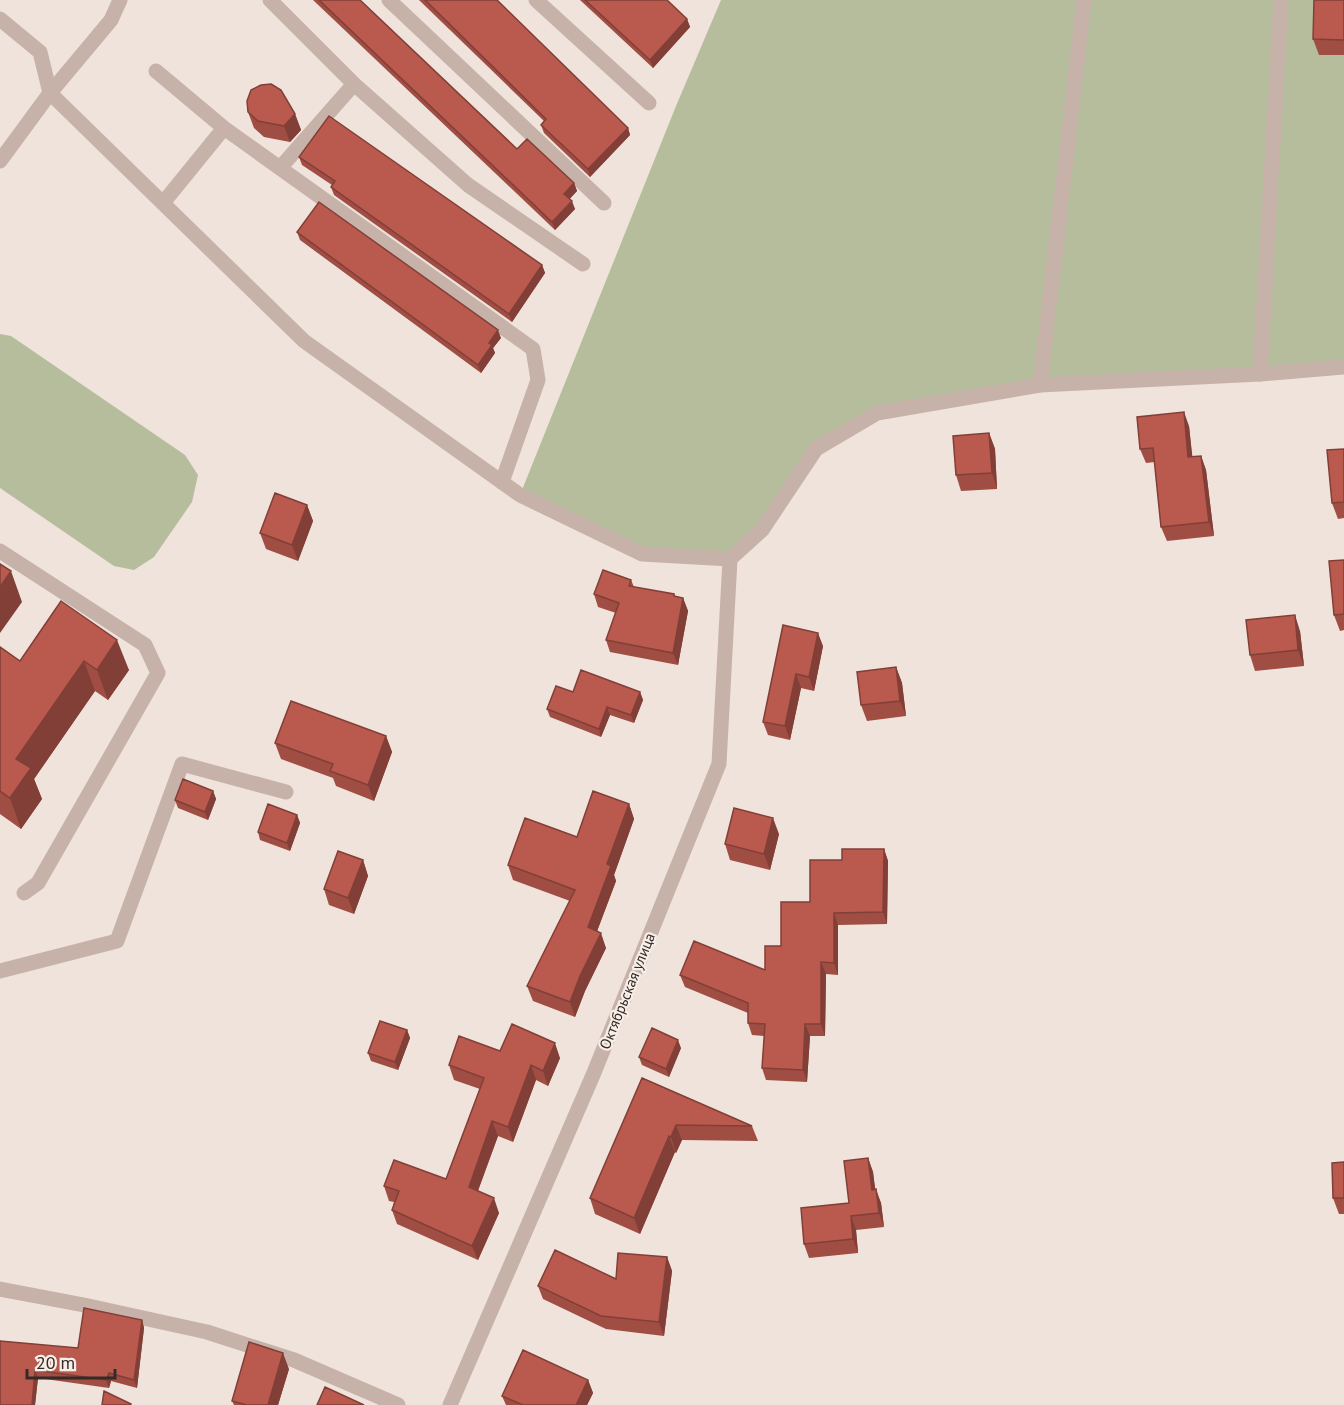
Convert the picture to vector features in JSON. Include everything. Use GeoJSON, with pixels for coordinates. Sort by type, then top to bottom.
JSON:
{"type":"FeatureCollection","features":[{"type":"Feature","properties":{"kind":"street"},"geometry":{"type":"LineString","coordinates":[[0,161],[50,93],[111,20],[120,0]]}},
{"type":"Feature","properties":{"kind":"street"},"geometry":{"type":"LineString","coordinates":[[270,0],[354,84],[468,185],[583,264]]}},
{"type":"Feature","properties":{"kind":"street"},"geometry":{"type":"LineString","coordinates":[[389,0],[604,203]]}},
{"type":"Feature","properties":{"kind":"street"},"geometry":{"type":"LineString","coordinates":[[536,0],[648,103]]}},
{"type":"Feature","properties":{"kind":"street"},"geometry":{"type":"LineString","coordinates":[[1040,385],[1084,0]]}},
{"type":"Feature","properties":{"kind":"street"},"geometry":{"type":"LineString","coordinates":[[1260,375],[1281,0]]}},
{"type":"Feature","properties":{"kind":"street"},"geometry":{"type":"LineString","coordinates":[[0,19],[40,52],[50,93],[304,341],[520,495],[642,554],[730,559],[762,530],[816,449],[877,413],[1040,385],[1260,375],[1344,368]]}},
{"type":"Feature","properties":{"kind":"street"},"geometry":{"type":"LineString","coordinates":[[156,71],[224,128],[532,349],[538,380],[502,482]]}},
{"type":"Feature","properties":{"kind":"street"},"geometry":{"type":"LineString","coordinates":[[280,168],[354,84]]}},
{"type":"Feature","properties":{"kind":"street"},"geometry":{"type":"LineString","coordinates":[[163,203],[224,128]]}},
{"type":"Feature","properties":{"kind":"street"},"geometry":{"type":"LineString","coordinates":[[0,551],[145,645],[158,673],[38,883],[24,893]]}},
{"type":"Feature","properties":{"kind":"street","name":"Октябрьская улица"},"geometry":{"type":"LineString","coordinates":[[450,1405],[593,1075],[719,764],[730,559]]}},
{"type":"Feature","properties":{"kind":"street"},"geometry":{"type":"LineString","coordinates":[[0,971],[117,941],[182,764],[286,792]]}},
{"type":"Feature","properties":{"kind":"street"},"geometry":{"type":"LineString","coordinates":[[0,1289],[207,1332],[294,1360],[398,1405]]}},
{"type":"Feature","properties":{"kind":"green space"},"geometry":{"type":"Polygon","coordinates":[[[721,0],[1344,0],[1344,367],[1040,385],[877,413],[816,449],[730,559],[642,554],[520,495],[676,106],[721,0]]]}},
{"type":"Feature","properties":{"kind":"green space"},"geometry":{"type":"Polygon","coordinates":[[[0,334],[11,336],[185,455],[198,475],[192,502],[154,557],[134,570],[114,566],[0,488],[0,334]]]}},
{"type":"Feature","properties":{"kind":"building"},"geometry":{"type":"Polygon","coordinates":[[[319,0],[360,0],[517,149],[527,139],[574,183],[564,194],[572,201],[552,222],[319,0]]]}},
{"type":"Feature","properties":{"kind":"building"},"geometry":{"type":"Polygon","coordinates":[[[425,0],[497,0],[628,128],[588,169],[541,125],[546,119],[425,0]]]}},
{"type":"Feature","properties":{"kind":"building"},"geometry":{"type":"Polygon","coordinates":[[[585,0],[667,0],[687,19],[650,60],[585,0]]]}},
{"type":"Feature","properties":{"kind":"building"},"geometry":{"type":"Polygon","coordinates":[[[1314,0],[1344,0],[1344,40],[1313,39],[1314,0]]]}},
{"type":"Feature","properties":{"kind":"building"},"geometry":{"type":"Polygon","coordinates":[[[271,84],[281,90],[295,114],[284,126],[258,121],[248,112],[247,101],[251,90],[261,85],[271,84]]]}},
{"type":"Feature","properties":{"kind":"building"},"geometry":{"type":"Polygon","coordinates":[[[329,116],[542,265],[509,314],[331,187],[335,181],[299,157],[329,116]]]}},
{"type":"Feature","properties":{"kind":"building"},"geometry":{"type":"Polygon","coordinates":[[[319,202],[498,330],[489,343],[492,345],[478,365],[297,232],[319,202]]]}},
{"type":"Feature","properties":{"kind":"building"},"geometry":{"type":"Polygon","coordinates":[[[1184,412],[1188,457],[1201,456],[1209,522],[1161,527],[1153,448],[1140,449],[1137,417],[1184,412]]]}},
{"type":"Feature","properties":{"kind":"building"},"geometry":{"type":"Polygon","coordinates":[[[989,433],[992,473],[956,475],[953,436],[989,433]]]}},
{"type":"Feature","properties":{"kind":"building"},"geometry":{"type":"Polygon","coordinates":[[[1344,449],[1344,502],[1332,503],[1327,450],[1344,449]]]}},
{"type":"Feature","properties":{"kind":"building"},"geometry":{"type":"Polygon","coordinates":[[[275,493],[307,505],[292,545],[260,533],[275,493]]]}},
{"type":"Feature","properties":{"kind":"building"},"geometry":{"type":"Polygon","coordinates":[[[1344,560],[1344,614],[1334,615],[1329,561],[1344,560]]]}},
{"type":"Feature","properties":{"kind":"building"},"geometry":{"type":"Polygon","coordinates":[[[0,564],[11,571],[0,587],[0,564]]]}},
{"type":"Feature","properties":{"kind":"building"},"geometry":{"type":"Polygon","coordinates":[[[603,570],[631,580],[629,586],[674,594],[674,596],[683,598],[673,653],[606,640],[619,603],[594,594],[603,570]]]}},
{"type":"Feature","properties":{"kind":"building"},"geometry":{"type":"Polygon","coordinates":[[[61,601],[117,640],[97,670],[84,661],[16,759],[31,768],[10,798],[0,791],[0,647],[20,661],[61,601]]]}},
{"type":"Feature","properties":{"kind":"building"},"geometry":{"type":"Polygon","coordinates":[[[1295,615],[1298,650],[1250,655],[1246,620],[1295,615]]]}},
{"type":"Feature","properties":{"kind":"building"},"geometry":{"type":"Polygon","coordinates":[[[783,625],[818,633],[809,677],[796,674],[785,726],[763,722],[783,625]]]}},
{"type":"Feature","properties":{"kind":"building"},"geometry":{"type":"Polygon","coordinates":[[[896,667],[900,701],[861,705],[857,672],[896,667]]]}},
{"type":"Feature","properties":{"kind":"building"},"geometry":{"type":"Polygon","coordinates":[[[581,670],[640,692],[631,715],[607,707],[599,729],[547,709],[556,686],[573,692],[581,670]]]}},
{"type":"Feature","properties":{"kind":"building"},"geometry":{"type":"Polygon","coordinates":[[[291,701],[386,736],[368,785],[330,771],[333,764],[275,743],[291,701]]]}},
{"type":"Feature","properties":{"kind":"building"},"geometry":{"type":"Polygon","coordinates":[[[183,779],[213,791],[205,812],[175,800],[183,779]]]}},
{"type":"Feature","properties":{"kind":"building"},"geometry":{"type":"Polygon","coordinates":[[[593,791],[629,804],[607,864],[611,866],[588,927],[601,933],[570,1002],[527,986],[575,890],[508,865],[525,818],[577,837],[593,791]]]}},
{"type":"Feature","properties":{"kind":"building"},"geometry":{"type":"Polygon","coordinates":[[[268,804],[297,815],[287,843],[258,832],[268,804]]]}},
{"type":"Feature","properties":{"kind":"building"},"geometry":{"type":"Polygon","coordinates":[[[734,808],[773,818],[764,854],[725,844],[734,808]]]}},
{"type":"Feature","properties":{"kind":"building"},"geometry":{"type":"Polygon","coordinates":[[[842,849],[884,849],[883,912],[834,913],[834,963],[821,962],[821,1024],[805,1024],[803,1070],[762,1068],[765,1024],[748,1023],[748,1003],[680,975],[694,941],[765,970],[765,946],[781,946],[781,902],[810,902],[810,860],[842,860],[842,849]]]}},
{"type":"Feature","properties":{"kind":"building"},"geometry":{"type":"Polygon","coordinates":[[[338,851],[363,860],[348,898],[324,889],[338,851]]]}},
{"type":"Feature","properties":{"kind":"building"},"geometry":{"type":"Polygon","coordinates":[[[380,1021],[407,1030],[395,1062],[368,1053],[380,1021]]]}},
{"type":"Feature","properties":{"kind":"building"},"geometry":{"type":"Polygon","coordinates":[[[512,1024],[555,1043],[543,1071],[531,1065],[508,1127],[492,1121],[469,1187],[494,1198],[472,1246],[392,1210],[399,1191],[384,1186],[394,1160],[446,1179],[484,1078],[449,1065],[459,1036],[500,1051],[512,1024]]]}},
{"type":"Feature","properties":{"kind":"building"},"geometry":{"type":"Polygon","coordinates":[[[652,1028],[678,1040],[666,1069],[639,1057],[652,1028]]]}},
{"type":"Feature","properties":{"kind":"building"},"geometry":{"type":"Polygon","coordinates":[[[642,1078],[752,1126],[676,1125],[671,1137],[669,1136],[634,1218],[590,1198],[642,1078]]]}},
{"type":"Feature","properties":{"kind":"building"},"geometry":{"type":"Polygon","coordinates":[[[868,1158],[872,1190],[876,1189],[879,1213],[851,1216],[853,1239],[804,1244],[801,1208],[849,1203],[844,1161],[868,1158]]]}},
{"type":"Feature","properties":{"kind":"building"},"geometry":{"type":"Polygon","coordinates":[[[1344,1162],[1344,1198],[1333,1198],[1332,1163],[1344,1162]]]}},
{"type":"Feature","properties":{"kind":"building"},"geometry":{"type":"Polygon","coordinates":[[[555,1250],[616,1279],[618,1253],[667,1257],[659,1322],[601,1316],[538,1286],[555,1250]]]}},
{"type":"Feature","properties":{"kind":"building"},"geometry":{"type":"Polygon","coordinates":[[[84,1308],[142,1320],[134,1380],[109,1373],[106,1380],[35,1370],[32,1405],[0,1405],[0,1341],[78,1348],[84,1308]]]}},
{"type":"Feature","properties":{"kind":"building"},"geometry":{"type":"Polygon","coordinates":[[[249,1342],[283,1353],[268,1405],[247,1405],[232,1401],[249,1342]]]}},
{"type":"Feature","properties":{"kind":"building"},"geometry":{"type":"Polygon","coordinates":[[[523,1350],[588,1380],[576,1405],[523,1405],[502,1396],[523,1350]]]}},
{"type":"Feature","properties":{"kind":"building"},"geometry":{"type":"Polygon","coordinates":[[[325,1387],[364,1405],[317,1405],[325,1387]]]}},
{"type":"Feature","properties":{"kind":"building"},"geometry":{"type":"Polygon","coordinates":[[[104,1391],[131,1404],[102,1405],[104,1391]]]}}]}
